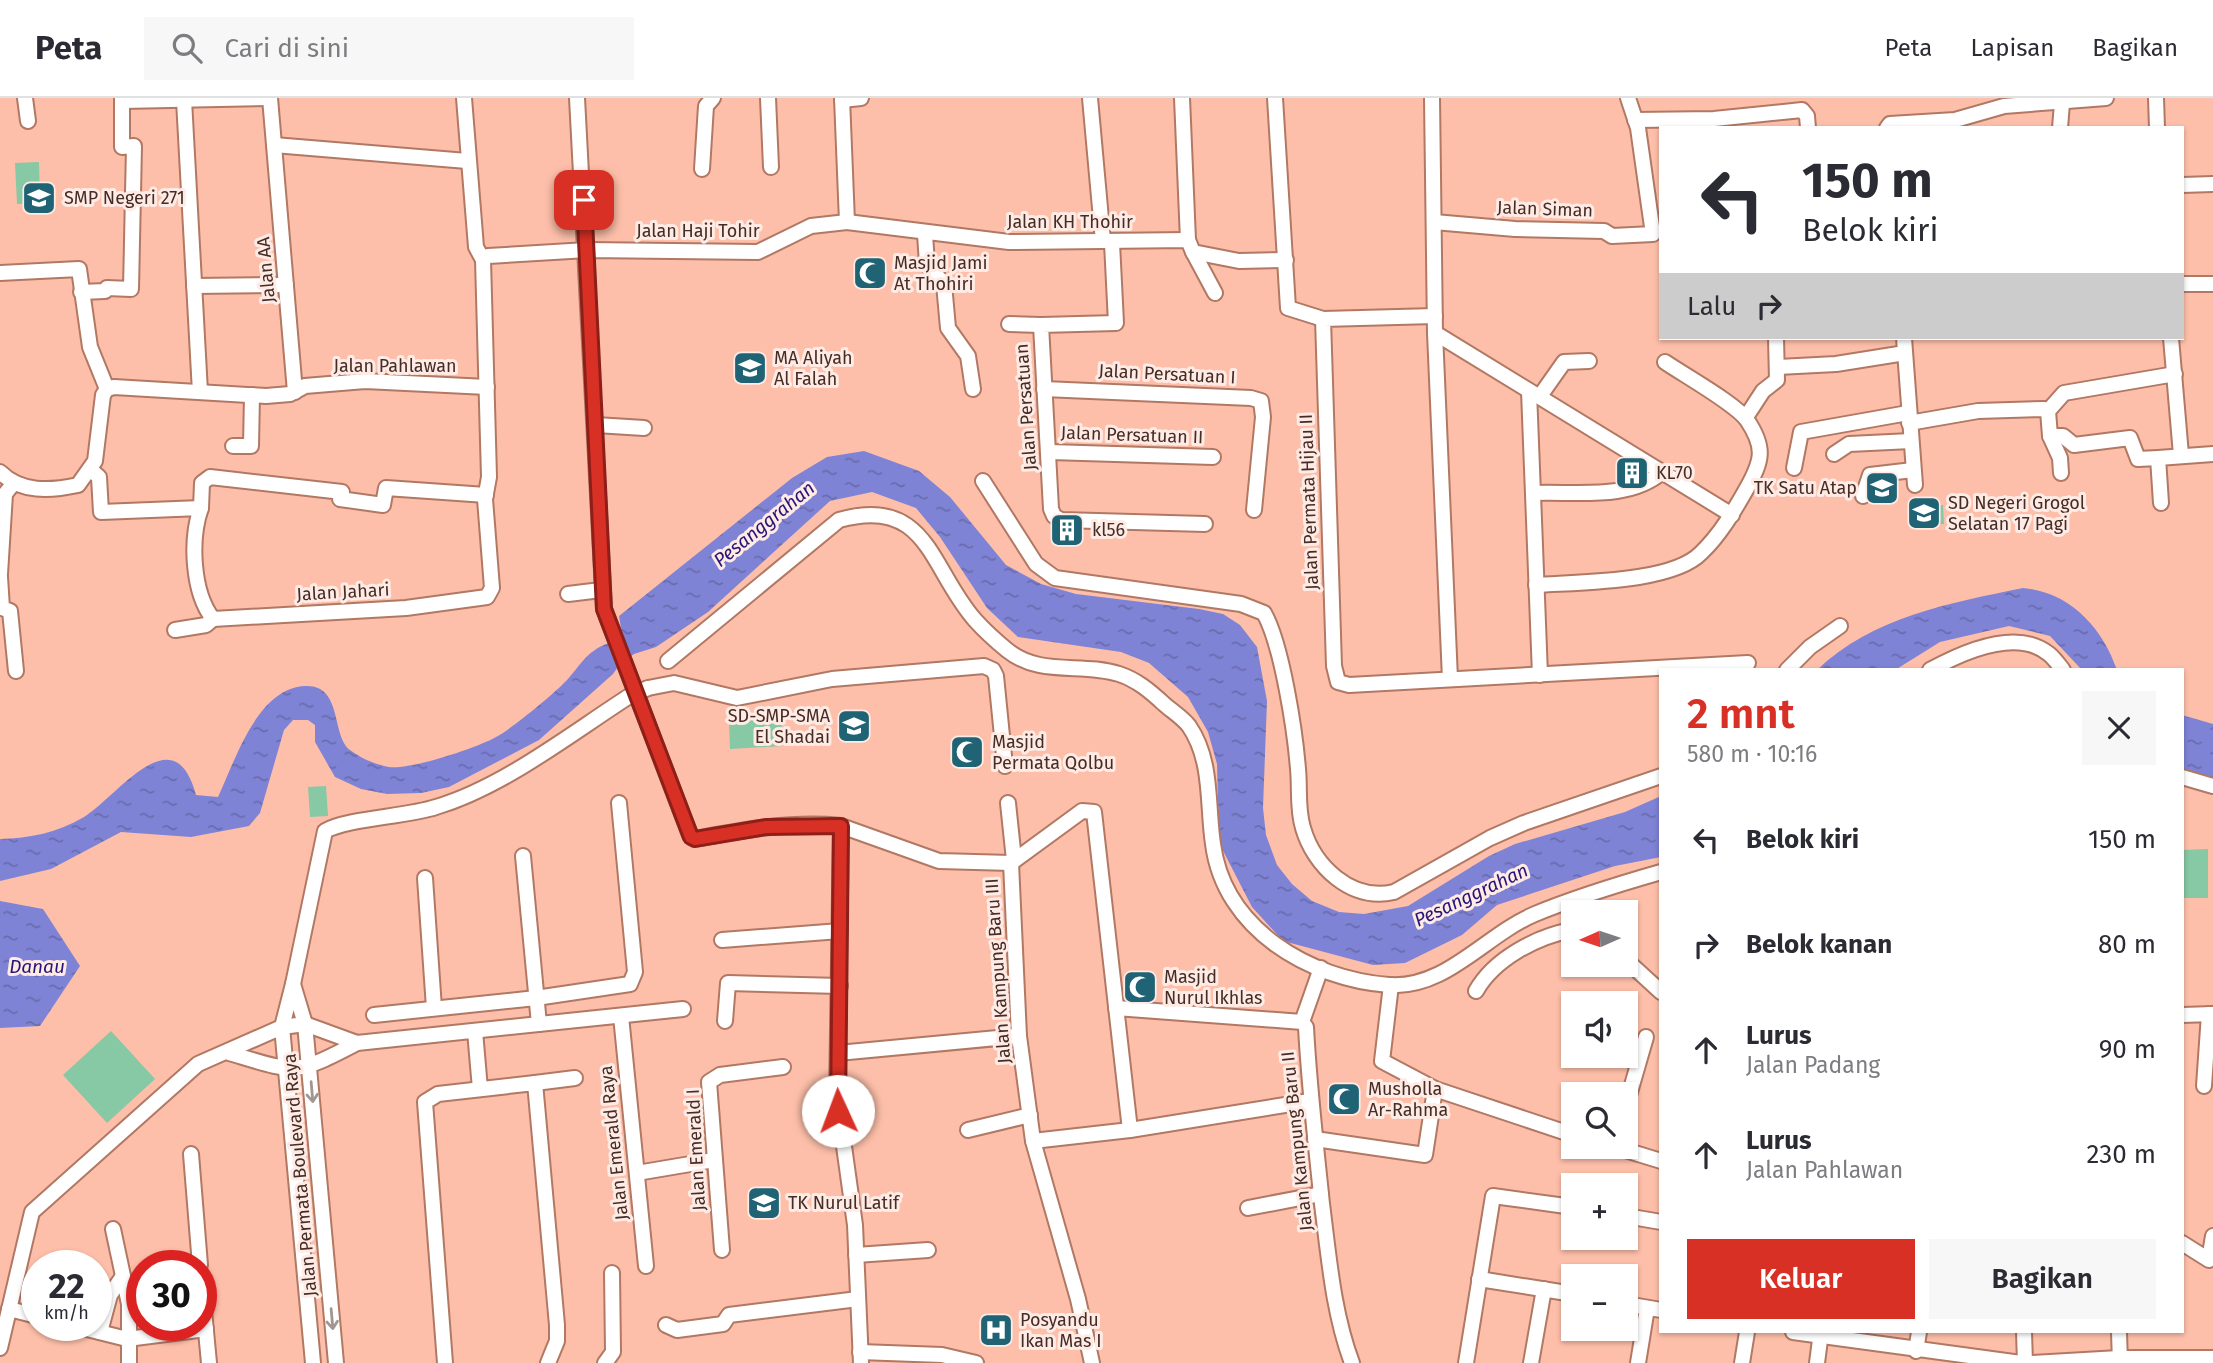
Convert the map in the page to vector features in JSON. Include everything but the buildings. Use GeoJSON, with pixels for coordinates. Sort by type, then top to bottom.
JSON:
{"type":"FeatureCollection","features":[{"type":"Feature","properties":{"kind":"street"},"geometry":{"type":"LineString","coordinates":[[25,98],[28,121]]}},
{"type":"Feature","properties":{"kind":"street"},"geometry":{"type":"LineString","coordinates":[[81,292],[105,291],[107,288],[131,289],[134,146],[122,147],[122,100],[270,98]]}},
{"type":"Feature","properties":{"kind":"street","name":"Jalan AA"},"geometry":{"type":"LineString","coordinates":[[270,98],[295,392]]}},
{"type":"Feature","properties":{"kind":"street"},"geometry":{"type":"LineString","coordinates":[[464,98],[476,247],[483,260],[487,387]]}},
{"type":"Feature","properties":{"kind":"street"},"geometry":{"type":"LineString","coordinates":[[577,98],[596,425],[601,590],[607,620],[630,690],[692,838],[766,827],[841,826],[939,861],[1012,862],[1082,811],[1094,811],[1130,1130]]}},
{"type":"Feature","properties":{"kind":"street"},"geometry":{"type":"LineString","coordinates":[[768,98],[771,167]]}},
{"type":"Feature","properties":{"kind":"street"},"geometry":{"type":"LineString","coordinates":[[847,222],[842,99],[861,98]]}},
{"type":"Feature","properties":{"kind":"street","name":"Jalan Persatuan"},"geometry":{"type":"LineString","coordinates":[[1090,98],[1116,323],[1041,325],[1054,516],[1061,520],[1205,524]]}},
{"type":"Feature","properties":{"kind":"street"},"geometry":{"type":"LineString","coordinates":[[1182,98],[1190,246],[1215,293]]}},
{"type":"Feature","properties":{"kind":"street"},"geometry":{"type":"LineString","coordinates":[[1275,98],[1286,260],[1284,294],[1288,308],[1323,319],[1435,316]]}},
{"type":"Feature","properties":{"kind":"street"},"geometry":{"type":"LineString","coordinates":[[1432,98],[1435,333],[1450,679]]}},
{"type":"Feature","properties":{"kind":"street"},"geometry":{"type":"LineString","coordinates":[[1628,98],[1635,120],[1714,120],[1802,110],[1807,116],[1808,126]]}},
{"type":"Feature","properties":{"kind":"street"},"geometry":{"type":"LineString","coordinates":[[1888,126],[1961,119],[1986,107],[2106,98]]}},
{"type":"Feature","properties":{"kind":"street"},"geometry":{"type":"LineString","coordinates":[[2156,98],[2157,126]]}},
{"type":"Feature","properties":{"kind":"street"},"geometry":{"type":"LineString","coordinates":[[184,100],[200,392]]}},
{"type":"Feature","properties":{"kind":"street"},"geometry":{"type":"LineString","coordinates":[[702,169],[710,102]]}},
{"type":"Feature","properties":{"kind":"street"},"geometry":{"type":"LineString","coordinates":[[2060,126],[2063,103]]}},
{"type":"Feature","properties":{"kind":"street"},"geometry":{"type":"LineString","coordinates":[[1986,107],[1988,126]]}},
{"type":"Feature","properties":{"kind":"street","name":"Jalan Siman"},"geometry":{"type":"LineString","coordinates":[[1434,222],[1515,229],[1604,231],[1612,236],[1653,234],[1635,120]]}},
{"type":"Feature","properties":{"kind":"street"},"geometry":{"type":"LineString","coordinates":[[274,145],[467,161]]}},
{"type":"Feature","properties":{"kind":"street"},"geometry":{"type":"LineString","coordinates":[[2184,185],[2213,184]]}},
{"type":"Feature","properties":{"kind":"street","name":"Jalan Haji Tohir"},"geometry":{"type":"LineString","coordinates":[[587,250],[758,252],[811,226],[847,222]]}},
{"type":"Feature","properties":{"kind":"street","name":"Jalan KH Thohir"},"geometry":{"type":"LineString","coordinates":[[847,222],[925,234],[1009,242],[1107,242],[1190,246],[1239,261],[1286,260]]}},
{"type":"Feature","properties":{"kind":"street"},"geometry":{"type":"LineString","coordinates":[[925,234],[927,264],[943,284],[948,328],[968,356],[973,389]]}},
{"type":"Feature","properties":{"kind":"street"},"geometry":{"type":"LineString","coordinates":[[483,260],[488,256],[587,250]]}},
{"type":"Feature","properties":{"kind":"street"},"geometry":{"type":"LineString","coordinates":[[0,272],[79,269],[92,354],[107,389],[103,395],[95,461],[78,485],[27,488],[13,484],[0,472]]}},
{"type":"Feature","properties":{"kind":"street"},"geometry":{"type":"LineString","coordinates":[[2184,284],[2213,284]]}},
{"type":"Feature","properties":{"kind":"street"},"geometry":{"type":"LineString","coordinates":[[194,286],[286,285]]}},
{"type":"Feature","properties":{"kind":"street","name":"Jalan Permata Hijau II"},"geometry":{"type":"LineString","coordinates":[[1323,319],[1336,678],[1349,685],[1659,668]]}},
{"type":"Feature","properties":{"kind":"street"},"geometry":{"type":"LineString","coordinates":[[1009,324],[1041,325]]}},
{"type":"Feature","properties":{"kind":"street"},"geometry":{"type":"LineString","coordinates":[[1435,333],[1732,515]]}},
{"type":"Feature","properties":{"kind":"street"},"geometry":{"type":"LineString","coordinates":[[1745,417],[1763,391],[1777,380],[1776,340]]}},
{"type":"Feature","properties":{"kind":"street"},"geometry":{"type":"LineString","coordinates":[[2171,340],[2181,455]]}},
{"type":"Feature","properties":{"kind":"street"},"geometry":{"type":"LineString","coordinates":[[1778,367],[1836,364],[1905,345],[1915,485]]}},
{"type":"Feature","properties":{"kind":"street"},"geometry":{"type":"LineString","coordinates":[[1540,675],[1533,492],[1534,393],[1567,360],[1589,361]]}},
{"type":"Feature","properties":{"kind":"street"},"geometry":{"type":"LineString","coordinates":[[1536,585],[1648,576],[1693,559],[1732,515],[1760,464],[1759,443],[1745,417],[1665,362]]}},
{"type":"Feature","properties":{"kind":"street"},"geometry":{"type":"LineString","coordinates":[[2061,472],[2060,458],[2050,436],[2048,411],[2064,393],[2175,374]]}},
{"type":"Feature","properties":{"kind":"street","name":"Jalan Pahlawan"},"geometry":{"type":"LineString","coordinates":[[107,389],[134,387],[252,395],[295,392],[305,386],[365,381],[487,387]]}},
{"type":"Feature","properties":{"kind":"street","name":"Jalan Jahari"},"geometry":{"type":"LineString","coordinates":[[213,619],[406,608],[487,597],[492,588],[486,495],[489,477],[487,387]]}},
{"type":"Feature","properties":{"kind":"street","name":"Jalan Persatuan I"},"geometry":{"type":"LineString","coordinates":[[1044,389],[1251,398],[1261,401],[1263,417],[1254,510]]}},
{"type":"Feature","properties":{"kind":"street"},"geometry":{"type":"LineString","coordinates":[[233,446],[251,446],[252,395]]}},
{"type":"Feature","properties":{"kind":"street"},"geometry":{"type":"LineString","coordinates":[[1794,468],[1801,432],[1978,411],[2044,408],[2048,411]]}},
{"type":"Feature","properties":{"kind":"street"},"geometry":{"type":"LineString","coordinates":[[596,425],[644,428]]}},
{"type":"Feature","properties":{"kind":"street"},"geometry":{"type":"LineString","coordinates":[[2050,436],[2063,436],[2074,445],[2130,438],[2138,459],[2213,454]]}},
{"type":"Feature","properties":{"kind":"street"},"geometry":{"type":"LineString","coordinates":[[1834,454],[1849,444],[1911,441]]}},
{"type":"Feature","properties":{"kind":"street","name":"Jalan Persatuan II"},"geometry":{"type":"LineString","coordinates":[[1050,452],[1213,457]]}},
{"type":"Feature","properties":{"kind":"street"},"geometry":{"type":"LineString","coordinates":[[2158,458],[2161,503]]}},
{"type":"Feature","properties":{"kind":"street"},"geometry":{"type":"LineString","coordinates":[[91,470],[99,477],[101,512],[201,508]]}},
{"type":"Feature","properties":{"kind":"street"},"geometry":{"type":"LineString","coordinates":[[1863,496],[1870,475],[1913,470]]}},
{"type":"Feature","properties":{"kind":"street"},"geometry":{"type":"LineString","coordinates":[[1533,492],[1631,490],[1651,482],[1662,472]]}},
{"type":"Feature","properties":{"kind":"street"},"geometry":{"type":"LineString","coordinates":[[175,630],[206,625],[213,619],[203,601],[194,527],[201,508],[202,483],[210,477],[342,492],[340,499],[383,505],[386,488],[486,495]]}},
{"type":"Feature","properties":{"kind":"street"},"geometry":{"type":"LineString","coordinates":[[984,481],[1045,573],[1076,582],[1230,602],[1264,613],[1281,671],[1298,769],[1299,802],[1305,836],[1317,859],[1343,883],[1359,890],[1385,894],[1394,892],[1490,838],[1524,823],[1659,777]]}},
{"type":"Feature","properties":{"kind":"street"},"geometry":{"type":"LineString","coordinates":[[13,484],[5,494],[0,575],[1,608],[10,611],[16,671]]}},
{"type":"Feature","properties":{"kind":"street"},"geometry":{"type":"LineString","coordinates":[[668,661],[839,520],[872,514],[906,523],[926,543],[974,619],[1008,651],[1031,664],[1116,673],[1133,679],[1188,724],[1200,747],[1213,847],[1230,897],[1254,929],[1281,950],[1321,968],[1363,982],[1416,984],[1435,977],[1511,925],[1535,914],[1659,873]]}},
{"type":"Feature","properties":{"kind":"street"},"geometry":{"type":"LineString","coordinates":[[568,594],[601,590]]}},
{"type":"Feature","properties":{"kind":"street"},"geometry":{"type":"LineString","coordinates":[[1789,668],[1810,647],[1840,626]]}},
{"type":"Feature","properties":{"kind":"street"},"geometry":{"type":"LineString","coordinates":[[1934,668],[1969,652],[2004,643],[2036,647],[2049,653],[2061,668]]}},
{"type":"Feature","properties":{"kind":"street","name":"Jalan Permata Hijau II"},"geometry":{"type":"LineString","coordinates":[[1661,668],[1748,663]]}},
{"type":"Feature","properties":{"kind":"street"},"geometry":{"type":"LineString","coordinates":[[630,690],[674,683],[737,698],[832,679],[984,666],[993,670],[996,676],[1005,766]]}},
{"type":"Feature","properties":{"kind":"street","name":"Jalan Permata Boulevard Raya"},"geometry":{"type":"LineString","coordinates":[[313,1363],[282,1027],[324,831],[437,807],[466,795],[524,765],[630,690]]}},
{"type":"Feature","properties":{"kind":"street"},"geometry":{"type":"LineString","coordinates":[[2184,778],[2213,786]]}},
{"type":"Feature","properties":{"kind":"street"},"geometry":{"type":"LineString","coordinates":[[374,1015],[624,986],[634,978],[619,803]]}},
{"type":"Feature","properties":{"kind":"street","name":"Jalan Kampung Baru III"},"geometry":{"type":"LineString","coordinates":[[1008,803],[1019,1036],[1033,1141],[1078,1298],[1092,1363]]}},
{"type":"Feature","properties":{"kind":"street"},"geometry":{"type":"LineString","coordinates":[[841,826],[838,1106],[853,1206],[861,1358],[942,1355],[976,1363]]}},
{"type":"Feature","properties":{"kind":"street"},"geometry":{"type":"LineString","coordinates":[[523,856],[540,1024]]}},
{"type":"Feature","properties":{"kind":"street"},"geometry":{"type":"LineString","coordinates":[[425,878],[434,1008]]}},
{"type":"Feature","properties":{"kind":"street"},"geometry":{"type":"LineString","coordinates":[[722,940],[841,931]]}},
{"type":"Feature","properties":{"kind":"street"},"geometry":{"type":"LineString","coordinates":[[1476,991],[1485,974],[1504,958],[1561,932]]}},
{"type":"Feature","properties":{"kind":"street"},"geometry":{"type":"LineString","coordinates":[[1116,1009],[1302,1022],[1321,968]]}},
{"type":"Feature","properties":{"kind":"street"},"geometry":{"type":"LineString","coordinates":[[1638,971],[1659,990]]}},
{"type":"Feature","properties":{"kind":"street"},"geometry":{"type":"LineString","coordinates":[[725,1021],[727,983],[840,986]]}},
{"type":"Feature","properties":{"kind":"street","name":"Jalan Permata Boulevard Raya"},"geometry":{"type":"LineString","coordinates":[[293,984],[305,1024],[310,1068],[336,1363]]}},
{"type":"Feature","properties":{"kind":"street"},"geometry":{"type":"LineString","coordinates":[[1391,985],[1382,1061],[1435,1089],[1561,1131]]}},
{"type":"Feature","properties":{"kind":"street"},"geometry":{"type":"LineString","coordinates":[[229,1053],[286,1070],[310,1068],[357,1043],[683,1009]]}},
{"type":"Feature","properties":{"kind":"street"},"geometry":{"type":"LineString","coordinates":[[2184,1015],[2211,1014],[2204,1086]]}},
{"type":"Feature","properties":{"kind":"street","name":"Jalan Emerald Raya"},"geometry":{"type":"LineString","coordinates":[[621,1016],[646,1266]]}},
{"type":"Feature","properties":{"kind":"street","name":"Jalan Kampung Baru II"},"geometry":{"type":"LineString","coordinates":[[1302,1022],[1306,1027],[1310,1101],[1339,1322],[1352,1363]]}},
{"type":"Feature","properties":{"kind":"street"},"geometry":{"type":"LineString","coordinates":[[0,1348],[32,1212],[191,1069],[282,1027],[305,1024],[357,1043]]}},
{"type":"Feature","properties":{"kind":"street"},"geometry":{"type":"LineString","coordinates":[[475,1031],[480,1089]]}},
{"type":"Feature","properties":{"kind":"street"},"geometry":{"type":"LineString","coordinates":[[838,1052],[1019,1036]]}},
{"type":"Feature","properties":{"kind":"street"},"geometry":{"type":"LineString","coordinates":[[1633,1082],[1646,1037]]}},
{"type":"Feature","properties":{"kind":"street","name":"Jalan Emerald I"},"geometry":{"type":"LineString","coordinates":[[722,1250],[709,1082],[720,1075],[783,1067]]}},
{"type":"Feature","properties":{"kind":"street"},"geometry":{"type":"LineString","coordinates":[[445,1363],[425,1102],[438,1094],[575,1078]]}},
{"type":"Feature","properties":{"kind":"street"},"geometry":{"type":"LineString","coordinates":[[536,1083],[557,1325],[557,1341],[548,1363]]}},
{"type":"Feature","properties":{"kind":"street"},"geometry":{"type":"LineString","coordinates":[[1315,1139],[1425,1156],[1435,1089]]}},
{"type":"Feature","properties":{"kind":"street"},"geometry":{"type":"LineString","coordinates":[[1033,1141],[1130,1130],[1310,1101]]}},
{"type":"Feature","properties":{"kind":"street"},"geometry":{"type":"LineString","coordinates":[[968,1130],[1030,1115]]}},
{"type":"Feature","properties":{"kind":"street"},"geometry":{"type":"LineString","coordinates":[[191,1154],[199,1250]]}},
{"type":"Feature","properties":{"kind":"street"},"geometry":{"type":"LineString","coordinates":[[1638,1154],[1659,1160]]}},
{"type":"Feature","properties":{"kind":"street"},"geometry":{"type":"LineString","coordinates":[[637,1173],[714,1160]]}},
{"type":"Feature","properties":{"kind":"street"},"geometry":{"type":"LineString","coordinates":[[1248,1208],[1321,1194]]}},
{"type":"Feature","properties":{"kind":"street"},"geometry":{"type":"LineString","coordinates":[[1466,1363],[1493,1196],[1561,1205]]}},
{"type":"Feature","properties":{"kind":"street"},"geometry":{"type":"LineString","coordinates":[[1638,1218],[1659,1222]]}},
{"type":"Feature","properties":{"kind":"street"},"geometry":{"type":"LineString","coordinates":[[113,1229],[126,1290]]}},
{"type":"Feature","properties":{"kind":"street"},"geometry":{"type":"LineString","coordinates":[[2184,1244],[2211,1260],[2213,1236]]}},
{"type":"Feature","properties":{"kind":"street"},"geometry":{"type":"LineString","coordinates":[[856,1255],[928,1250]]}},
{"type":"Feature","properties":{"kind":"street"},"geometry":{"type":"LineString","coordinates":[[605,1363],[613,1352],[612,1273]]}},
{"type":"Feature","properties":{"kind":"street"},"geometry":{"type":"LineString","coordinates":[[112,1292],[123,1276]]}},
{"type":"Feature","properties":{"kind":"street"},"geometry":{"type":"LineString","coordinates":[[1479,1279],[1561,1292]]}},
{"type":"Feature","properties":{"kind":"street"},"geometry":{"type":"LineString","coordinates":[[1531,1363],[1544,1289]]}},
{"type":"Feature","properties":{"kind":"street"},"geometry":{"type":"LineString","coordinates":[[666,1325],[677,1330],[724,1324],[729,1315],[858,1299]]}},
{"type":"Feature","properties":{"kind":"street"},"geometry":{"type":"LineString","coordinates":[[9,1309],[21,1312]]}},
{"type":"Feature","properties":{"kind":"street"},"geometry":{"type":"LineString","coordinates":[[1638,1363],[1654,1309]]}},
{"type":"Feature","properties":{"kind":"street"},"geometry":{"type":"LineString","coordinates":[[1742,1363],[1747,1333]]}},
{"type":"Feature","properties":{"kind":"street"},"geometry":{"type":"LineString","coordinates":[[1916,1351],[1919,1333]]}},
{"type":"Feature","properties":{"kind":"street"},"geometry":{"type":"LineString","coordinates":[[1817,1363],[1821,1334],[1886,1347],[2023,1363],[2024,1333]]}},
{"type":"Feature","properties":{"kind":"street"},"geometry":{"type":"LineString","coordinates":[[2119,1333],[2120,1360]]}},
{"type":"Feature","properties":{"kind":"street"},"geometry":{"type":"LineString","coordinates":[[127,1341],[129,1363]]}},
{"type":"Feature","properties":{"kind":"street"},"geometry":{"type":"LineString","coordinates":[[207,1341],[209,1363]]}},
{"type":"Feature","properties":{"kind":"street"},"geometry":{"type":"LineString","coordinates":[[1884,1363],[1886,1347]]}},
{"type":"Feature","properties":{"kind":"street"},"geometry":{"type":"LineString","coordinates":[[2032,1363],[2213,1358]]}},
{"type":"Feature","properties":{"kind":"green space"},"geometry":{"type":"Polygon","coordinates":[[[39,162],[40,203],[17,204],[15,163],[39,162]]]}},
{"type":"Feature","properties":{"kind":"green space"},"geometry":{"type":"Polygon","coordinates":[[[1943,505],[1944,524],[1913,525],[1912,506],[1943,505]]]}},
{"type":"Feature","properties":{"kind":"green space"},"geometry":{"type":"Polygon","coordinates":[[[781,719],[783,746],[730,749],[729,721],[781,719]]]}},
{"type":"Feature","properties":{"kind":"green space"},"geometry":{"type":"Polygon","coordinates":[[[326,786],[328,816],[310,817],[308,787],[326,786]]]}},
{"type":"Feature","properties":{"kind":"green space"},"geometry":{"type":"Polygon","coordinates":[[[2208,849],[2208,898],[2184,898],[2184,850],[2208,849]]]}},
{"type":"Feature","properties":{"kind":"green space"},"geometry":{"type":"Polygon","coordinates":[[[111,1031],[155,1079],[107,1123],[63,1075],[111,1031]]]}},
{"type":"Feature","properties":{"kind":"water","name":"Pesanggrahan"},"geometry":{"type":"Polygon","coordinates":[[[864,451],[919,471],[950,497],[1006,565],[1041,584],[1076,594],[1199,609],[1223,614],[1240,625],[1257,647],[1267,701],[1263,808],[1266,835],[1277,865],[1292,884],[1312,901],[1339,912],[1364,914],[1408,906],[1489,856],[1515,844],[1625,812],[1659,797],[1659,857],[1615,866],[1497,905],[1462,935],[1405,963],[1373,965],[1283,941],[1252,907],[1219,843],[1217,764],[1208,732],[1188,697],[1149,663],[1121,652],[1018,637],[987,608],[940,537],[916,508],[872,492],[830,501],[708,612],[656,647],[634,654],[620,664],[613,674],[539,740],[449,787],[421,793],[387,794],[361,789],[335,777],[315,742],[315,725],[308,720],[293,720],[284,730],[260,813],[249,826],[191,837],[121,832],[51,869],[0,881],[0,839],[43,834],[64,827],[84,817],[144,768],[160,761],[174,761],[186,772],[196,795],[218,797],[250,729],[274,699],[288,690],[305,686],[325,693],[335,712],[344,743],[359,756],[384,766],[399,767],[427,762],[487,742],[520,720],[557,689],[590,653],[622,634],[619,616],[792,478],[827,457],[864,451]]]}},
{"type":"Feature","properties":{"kind":"water"},"geometry":{"type":"Polygon","coordinates":[[[2023,588],[2055,596],[2082,614],[2093,626],[2111,654],[2116,668],[2080,668],[2050,636],[2009,626],[1940,642],[1898,668],[1819,668],[1862,637],[1887,625],[1968,600],[2023,588]]]}},
{"type":"Feature","properties":{"kind":"water"},"geometry":{"type":"Polygon","coordinates":[[[2184,716],[2213,724],[2213,779],[2184,771],[2184,716]]]}},
{"type":"Feature","properties":{"kind":"water","name":"Danau"},"geometry":{"type":"Polygon","coordinates":[[[0,901],[43,909],[80,966],[40,1026],[0,1028],[0,901]]]}},
{"type":"Feature","properties":{"kind":"place","name":"SMP Negeri 271"},"geometry":{"type":"Point","coordinates":[39,198]}},
{"type":"Feature","properties":{"kind":"place","name":"Masjid Jami At Thohiri"},"geometry":{"type":"Point","coordinates":[870,273]}},
{"type":"Feature","properties":{"kind":"place","name":"MA Aliyah Al Falah"},"geometry":{"type":"Point","coordinates":[750,368]}},
{"type":"Feature","properties":{"kind":"place","name":"KL70"},"geometry":{"type":"Point","coordinates":[1632,473]}},
{"type":"Feature","properties":{"kind":"place","name":"TK Satu Atap"},"geometry":{"type":"Point","coordinates":[1882,488]}},
{"type":"Feature","properties":{"kind":"place","name":"SD Negeri Grogol Selatan 17 Pagi"},"geometry":{"type":"Point","coordinates":[1924,513]}},
{"type":"Feature","properties":{"kind":"place","name":"kl56"},"geometry":{"type":"Point","coordinates":[1067,530]}},
{"type":"Feature","properties":{"kind":"place","name":"SD-SMP-SMA El Shadai"},"geometry":{"type":"Point","coordinates":[854,726]}},
{"type":"Feature","properties":{"kind":"place","name":"Masjid Permata Qolbu"},"geometry":{"type":"Point","coordinates":[967,752]}},
{"type":"Feature","properties":{"kind":"place","name":"Masjid Nurul Ikhlas"},"geometry":{"type":"Point","coordinates":[1140,987]}},
{"type":"Feature","properties":{"kind":"place","name":"Musholla Ar-Rahma"},"geometry":{"type":"Point","coordinates":[1344,1099]}},
{"type":"Feature","properties":{"kind":"place","name":"TK Nurul Latif"},"geometry":{"type":"Point","coordinates":[764,1203]}},
{"type":"Feature","properties":{"kind":"place","name":"Posyandu Ikan Mas I"},"geometry":{"type":"Point","coordinates":[996,1330]}},
{"type":"Feature","properties":{"kind":"route"},"geometry":{"type":"LineString","coordinates":[[584,200],[596,425],[601,590],[607,620],[665,764],[691,837],[695,839],[785,825],[841,826],[838,1111]]}}]}
